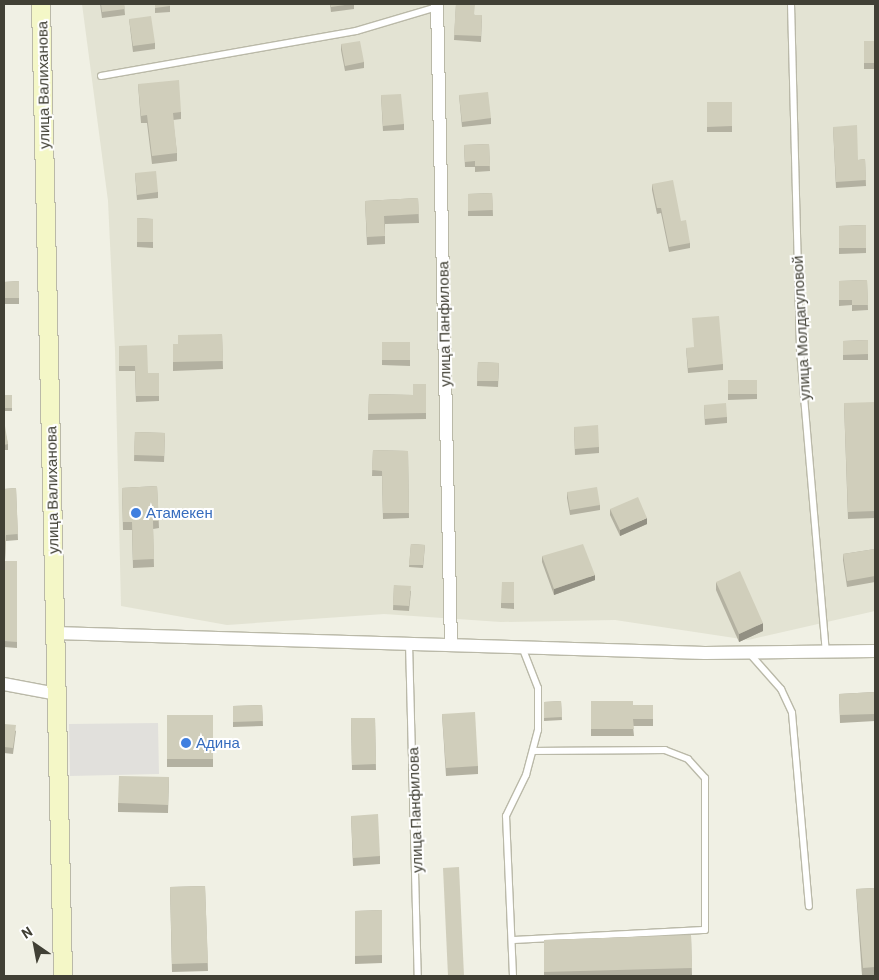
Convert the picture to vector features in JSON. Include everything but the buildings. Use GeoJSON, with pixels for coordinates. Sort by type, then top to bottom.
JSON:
{"type":"FeatureCollection","features":[{"type":"Feature","properties":{"kind":"main road","name":"улица Валиханова"},"geometry":{"type":"LineString","coordinates":[[41,4],[63,976]]}},
{"type":"Feature","properties":{"kind":"street","name":"улица Панфилова"},"geometry":{"type":"LineString","coordinates":[[437,5],[450,644]]}},
{"type":"Feature","properties":{"kind":"street"},"geometry":{"type":"LineString","coordinates":[[55,633],[749,653],[875,651]]}},
{"type":"Feature","properties":{"kind":"street"},"geometry":{"type":"LineString","coordinates":[[4,684],[57,694]]}},
{"type":"Feature","properties":{"kind":"lane","name":"улица Молдагуловой"},"geometry":{"type":"LineString","coordinates":[[791,4],[800,350],[826,652]]}},
{"type":"Feature","properties":{"kind":"lane"},"geometry":{"type":"LineString","coordinates":[[101,76],[356,31],[437,5]]}},
{"type":"Feature","properties":{"kind":"lane","name":"улица Панфилова"},"geometry":{"type":"LineString","coordinates":[[409,644],[418,976]]}},
{"type":"Feature","properties":{"kind":"lane"},"geometry":{"type":"LineString","coordinates":[[513,976],[506,816],[526,775],[538,730],[538,688],[522,646]]}},
{"type":"Feature","properties":{"kind":"lane"},"geometry":{"type":"LineString","coordinates":[[749,653],[781,689],[792,713],[809,906]]}},
{"type":"Feature","properties":{"kind":"lane"},"geometry":{"type":"LineString","coordinates":[[512,940],[705,930],[705,778],[688,759],[664,750],[533,751]]}},
{"type":"Feature","properties":{"kind":"shaded area"},"geometry":{"type":"Polygon","coordinates":[[[82,4],[875,4],[875,611],[748,640],[615,620],[501,622],[384,614],[227,625],[121,606],[115,350],[108,201],[82,4]]]}},
{"type":"Feature","properties":{"kind":"shaded area"},"geometry":{"type":"Polygon","coordinates":[[[158,723],[159,774],[70,776],[69,724],[158,723]]]}},
{"type":"Feature","properties":{"kind":"place","name":"Атамекен"},"geometry":{"type":"Point","coordinates":[136,513]}},
{"type":"Feature","properties":{"kind":"place","name":"Адина"},"geometry":{"type":"Point","coordinates":[186,743]}}]}
